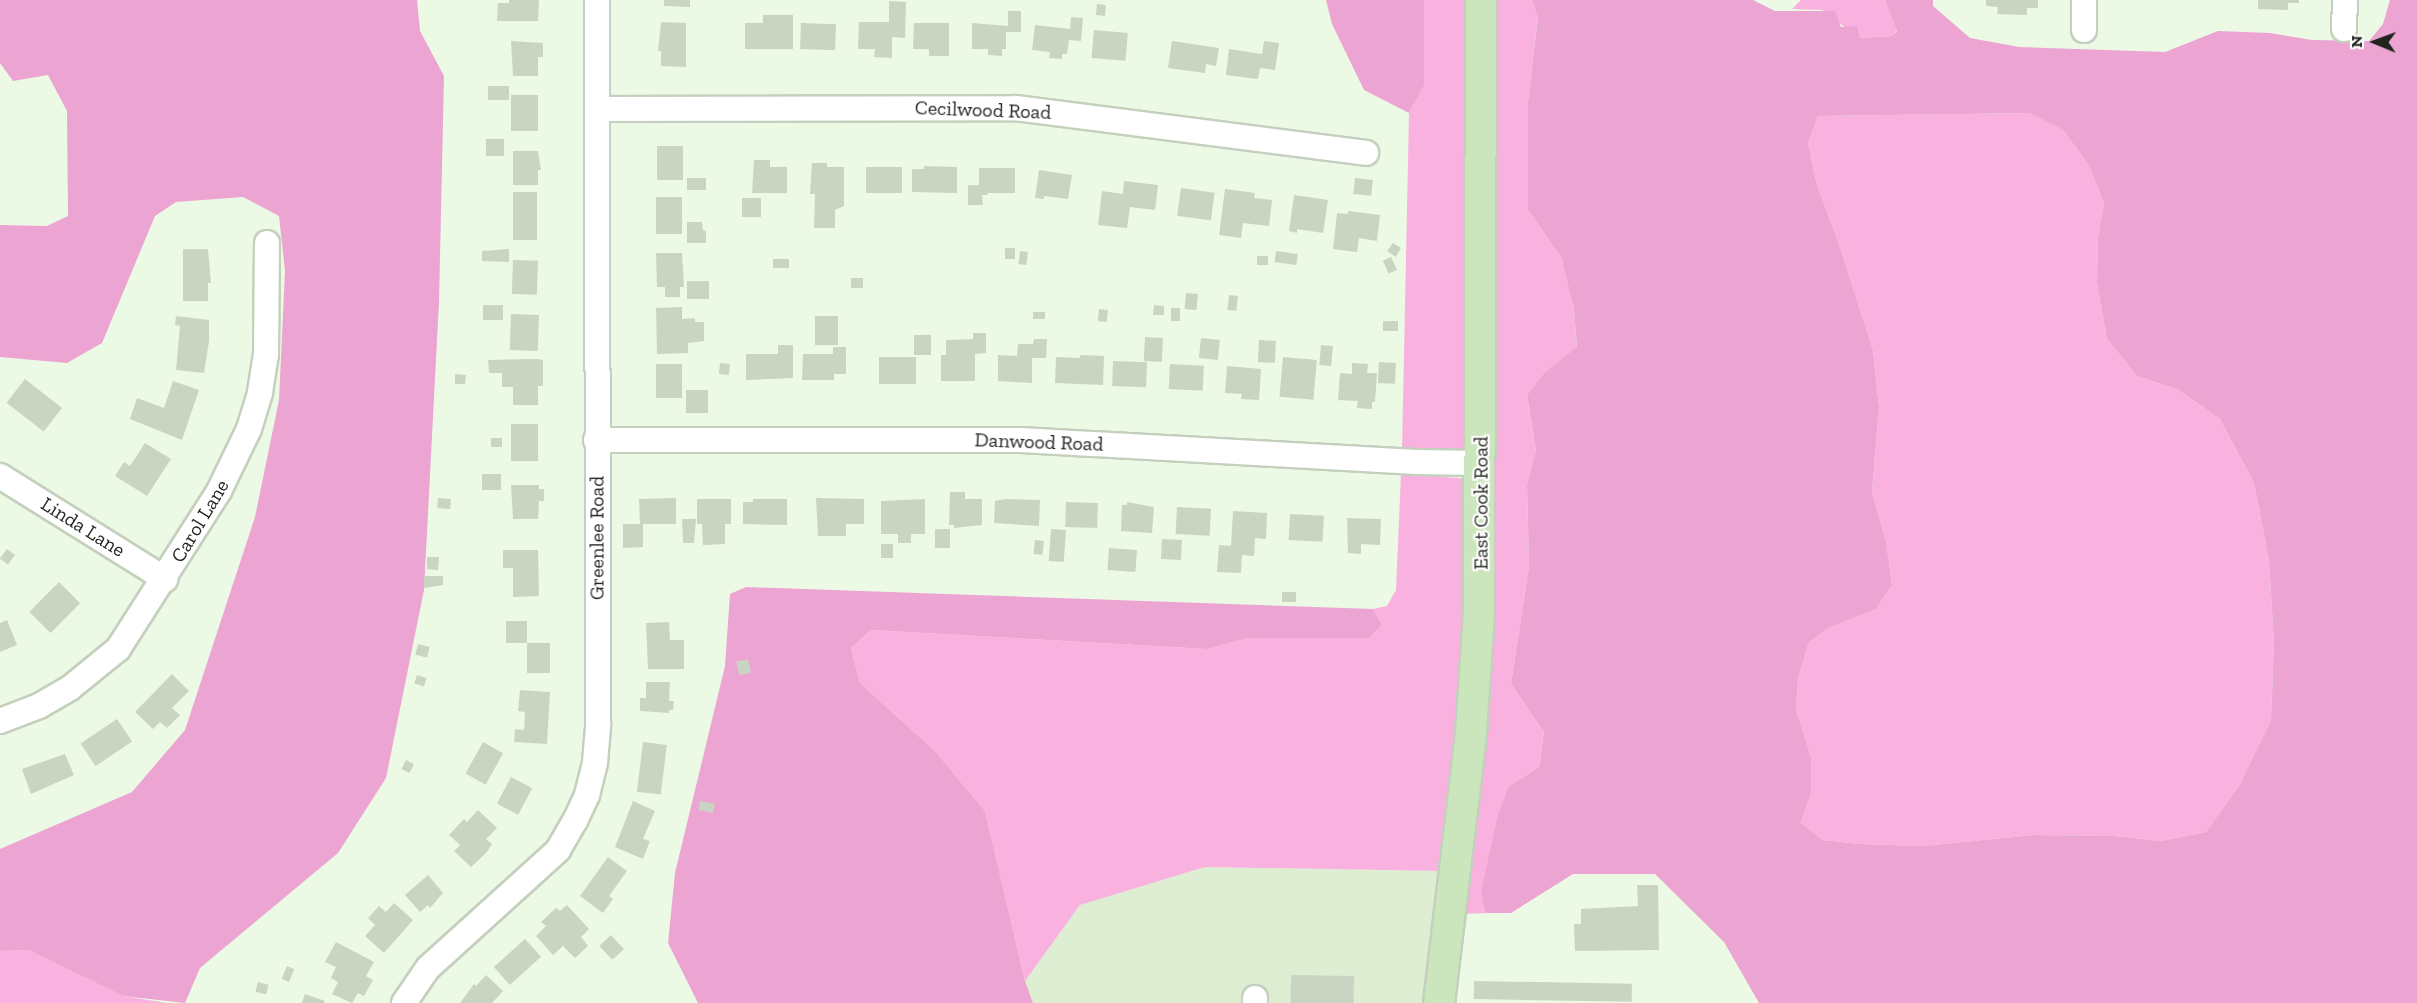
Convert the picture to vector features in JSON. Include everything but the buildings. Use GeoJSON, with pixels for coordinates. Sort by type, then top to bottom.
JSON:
{"type":"FeatureCollection","features":[{"type":"Feature","properties":{"kind":"main road","name":"East Cook Road"},"geometry":{"type":"LineString","coordinates":[[1438,1003],[1463,810],[1480,603],[1481,0]]}},
{"type":"Feature","properties":{"kind":"street","name":"Greenlee Road"},"geometry":{"type":"LineString","coordinates":[[404,1003],[428,968],[450,946],[558,850],[587,795],[596,762],[598,724],[597,0]]}},
{"type":"Feature","properties":{"kind":"street"},"geometry":{"type":"LineString","coordinates":[[2084,0],[2084,30]]}},
{"type":"Feature","properties":{"kind":"street"},"geometry":{"type":"LineString","coordinates":[[2344,29],[2345,0]]}},
{"type":"Feature","properties":{"kind":"street","name":"Cecilwood Road"},"geometry":{"type":"LineString","coordinates":[[597,108],[1016,108],[1366,153]]}},
{"type":"Feature","properties":{"kind":"street","name":"Carol Lane"},"geometry":{"type":"LineString","coordinates":[[0,721],[39,706],[96,669],[118,649],[165,579],[219,491],[249,429],[260,392],[266,355],[267,243]]}},
{"type":"Feature","properties":{"kind":"street","name":"Danwood Road"},"geometry":{"type":"LineString","coordinates":[[596,440],[1021,440],[1416,462],[1481,463]]}},
{"type":"Feature","properties":{"kind":"street","name":"Linda Lane"},"geometry":{"type":"LineString","coordinates":[[0,476],[165,579]]}},
{"type":"Feature","properties":{"kind":"shaded area"},"geometry":{"type":"Polygon","coordinates":[[[0,0],[417,0],[420,31],[444,76],[439,302],[424,590],[386,778],[338,853],[200,968],[185,1003],[123,996],[28,950],[0,951],[0,849],[132,792],[185,730],[255,517],[279,400],[285,271],[279,216],[243,197],[176,202],[155,216],[102,343],[67,363],[0,357],[0,225],[47,226],[68,216],[67,111],[48,75],[13,81],[0,63],[0,0]]]}},
{"type":"Feature","properties":{"kind":"shaded area"},"geometry":{"type":"Polygon","coordinates":[[[1326,0],[1424,0],[1424,86],[1409,113],[1364,90],[1332,24],[1326,0]]]}},
{"type":"Feature","properties":{"kind":"shaded area"},"geometry":{"type":"Polygon","coordinates":[[[1424,0],[1469,0],[1471,452],[1402,450],[1409,113],[1424,86],[1424,0]]]}},
{"type":"Feature","properties":{"kind":"shaded area"},"geometry":{"type":"Polygon","coordinates":[[[1494,0],[1532,0],[1538,16],[1528,101],[1528,210],[1561,257],[1574,310],[1577,348],[1544,373],[1527,395],[1536,450],[1527,484],[1529,566],[1511,684],[1544,732],[1539,767],[1509,786],[1481,892],[1485,913],[1462,914],[1494,573],[1494,0]]]}},
{"type":"Feature","properties":{"kind":"shaded area"},"geometry":{"type":"Polygon","coordinates":[[[1532,0],[1753,0],[1775,11],[1835,11],[1841,27],[1857,26],[1860,38],[1892,36],[1897,31],[1885,0],[1933,0],[1933,6],[1970,38],[2019,47],[2165,52],[2218,31],[2270,33],[2312,40],[2369,41],[2383,24],[2390,0],[2417,0],[2417,1003],[1759,1003],[1724,942],[1655,874],[1573,874],[1511,913],[1485,913],[1481,892],[1498,815],[1509,786],[1539,767],[1544,732],[1511,684],[1529,566],[1527,484],[1536,450],[1527,395],[1544,373],[1577,347],[1574,310],[1561,257],[1528,210],[1528,101],[1538,17],[1532,0]],[[2029,113],[1818,116],[1808,143],[1817,185],[1839,244],[1873,350],[1879,407],[1872,492],[1886,541],[1892,585],[1876,609],[1829,628],[1809,642],[1798,679],[1796,709],[1811,757],[1811,793],[1800,823],[1823,840],[1923,846],[2034,835],[2114,836],[2161,841],[2206,832],[2240,784],[2271,720],[2274,643],[2269,560],[2254,483],[2220,419],[2179,390],[2137,376],[2107,339],[2097,284],[2098,238],[2104,203],[2088,164],[2063,130],[2029,113]]]}},
{"type":"Feature","properties":{"kind":"shaded area"},"geometry":{"type":"Polygon","coordinates":[[[1801,0],[1885,0],[1897,30],[1892,36],[1859,38],[1822,10],[1792,9],[1801,0]]]}},
{"type":"Feature","properties":{"kind":"shaded area"},"geometry":{"type":"Polygon","coordinates":[[[2029,113],[2063,130],[2088,164],[2104,203],[2098,238],[2097,284],[2107,339],[2137,376],[2179,390],[2220,419],[2254,483],[2269,560],[2274,643],[2271,720],[2240,784],[2206,832],[2161,841],[2114,836],[2034,835],[1923,846],[1823,840],[1799,823],[1811,793],[1811,757],[1796,709],[1798,679],[1809,642],[1829,628],[1876,609],[1892,585],[1886,541],[1872,492],[1879,407],[1873,350],[1839,244],[1817,185],[1808,143],[1818,116],[2029,113]]]}},
{"type":"Feature","properties":{"kind":"shaded area"},"geometry":{"type":"Polygon","coordinates":[[[1401,474],[1472,479],[1465,667],[1441,871],[1205,867],[1080,905],[1025,981],[985,811],[935,751],[860,683],[851,648],[871,630],[1207,649],[1249,638],[1369,638],[1382,625],[1373,609],[1387,606],[1396,590],[1401,474]]]}},
{"type":"Feature","properties":{"kind":"shaded area"},"geometry":{"type":"Polygon","coordinates":[[[746,587],[1373,609],[1382,625],[1369,638],[1249,638],[1207,649],[871,630],[851,648],[860,683],[935,751],[985,811],[1025,981],[1033,1003],[698,1003],[668,943],[675,873],[725,666],[730,594],[746,587]]]}},
{"type":"Feature","properties":{"kind":"shaded area"},"geometry":{"type":"Polygon","coordinates":[[[1205,867],[1441,871],[1422,1003],[1033,1003],[1025,981],[1080,905],[1205,867]]]}},
{"type":"Feature","properties":{"kind":"shaded area"},"geometry":{"type":"Polygon","coordinates":[[[28,950],[123,996],[167,1003],[0,1003],[0,951],[28,950]]]}}]}
